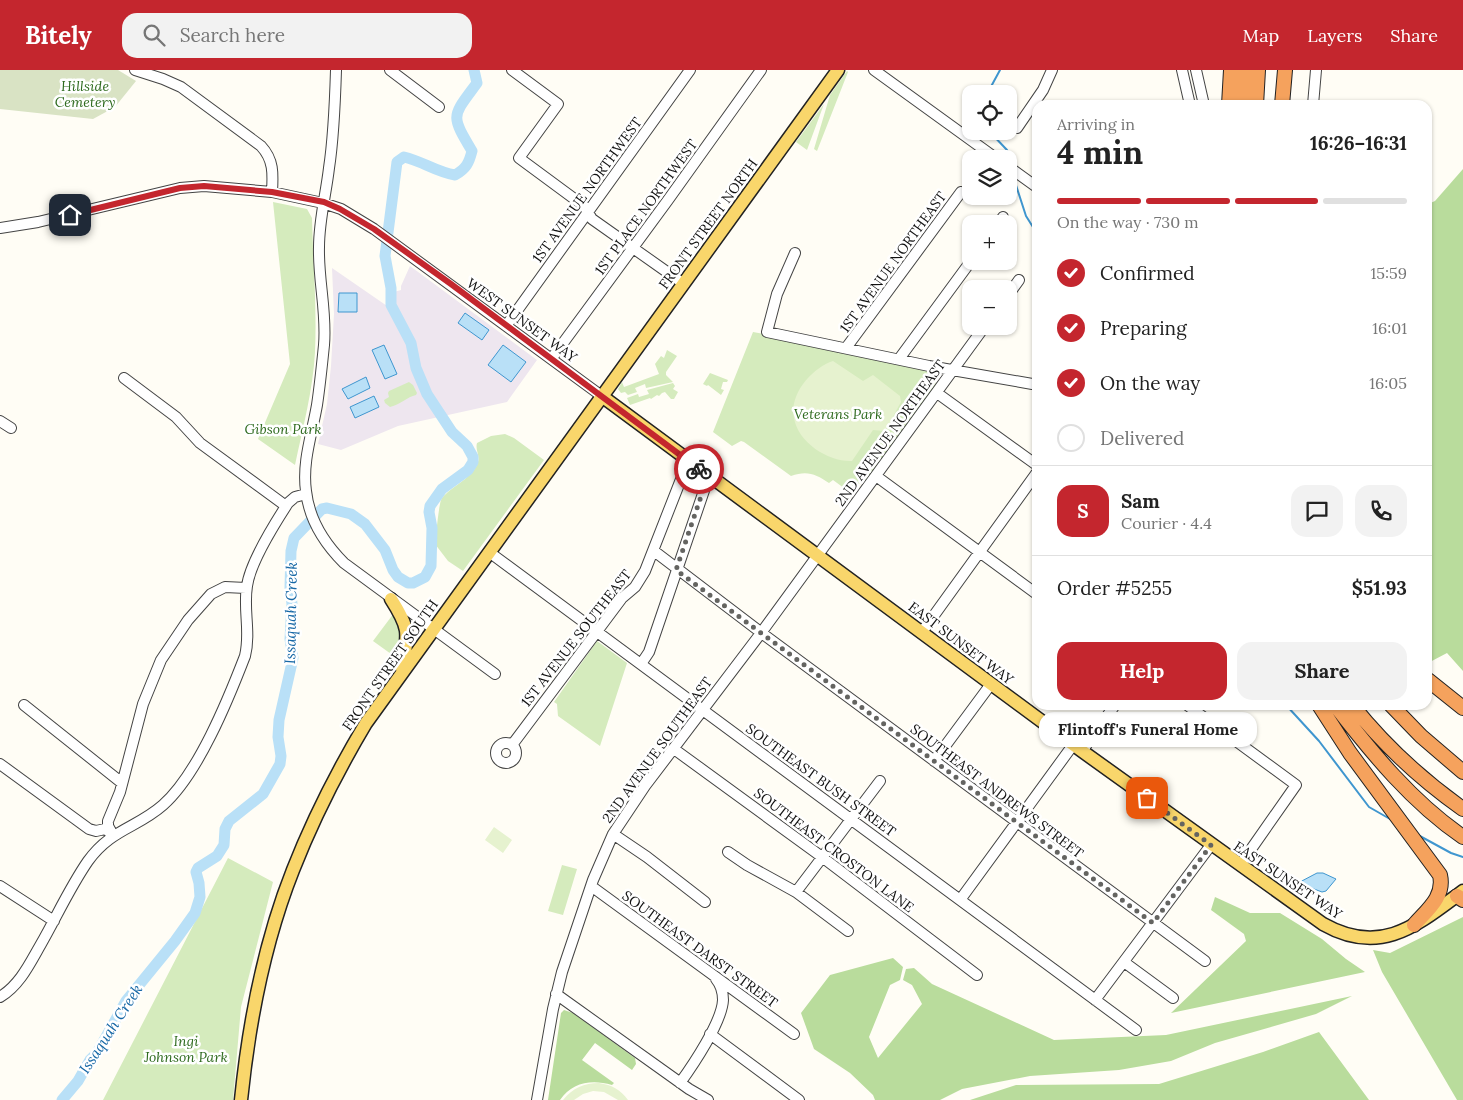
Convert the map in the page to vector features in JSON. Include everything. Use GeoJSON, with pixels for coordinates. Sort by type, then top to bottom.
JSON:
{"type":"FeatureCollection","features":[{"type":"Feature","properties":{"kind":"highway"},"geometry":{"type":"LineString","coordinates":[[1229,100],[1231,70]]}},
{"type":"Feature","properties":{"kind":"highway"},"geometry":{"type":"LineString","coordinates":[[1242,100],[1245,70]]}},
{"type":"Feature","properties":{"kind":"highway"},"geometry":{"type":"LineString","coordinates":[[1256,100],[1258,70]]}},
{"type":"Feature","properties":{"kind":"highway"},"geometry":{"type":"LineString","coordinates":[[1282,100],[1285,70]]}},
{"type":"Feature","properties":{"kind":"highway"},"geometry":{"type":"LineString","coordinates":[[1432,683],[1463,708]]}},
{"type":"Feature","properties":{"kind":"highway"},"geometry":{"type":"LineString","coordinates":[[1432,690],[1463,715]]}},
{"type":"Feature","properties":{"kind":"highway"},"geometry":{"type":"LineString","coordinates":[[1322,710],[1350,753],[1438,871],[1441,879],[1441,889],[1437,899],[1414,925]]}},
{"type":"Feature","properties":{"kind":"highway"},"geometry":{"type":"LineString","coordinates":[[1339,710],[1379,760],[1423,803],[1463,837]]}},
{"type":"Feature","properties":{"kind":"highway"},"geometry":{"type":"LineString","coordinates":[[1357,710],[1401,758],[1463,809]]}},
{"type":"Feature","properties":{"kind":"highway"},"geometry":{"type":"LineString","coordinates":[[1396,710],[1420,736],[1463,772]]}},
{"type":"Feature","properties":{"kind":"main road","name":"FRONT STREET NORTH"},"geometry":{"type":"LineString","coordinates":[[602,397],[835,71]]}},
{"type":"Feature","properties":{"kind":"main road","name":"EAST SUNSET WAY"},"geometry":{"type":"LineString","coordinates":[[602,397],[1078,748],[1310,915],[1341,933],[1367,938],[1382,938],[1397,934],[1414,925],[1461,896]]}},
{"type":"Feature","properties":{"kind":"main road","name":"FRONT STREET SOUTH"},"geometry":{"type":"LineString","coordinates":[[241,1100],[246,1048],[273,929],[293,870],[323,801],[341,766],[377,706],[602,397]]}},
{"type":"Feature","properties":{"kind":"main road"},"geometry":{"type":"LineString","coordinates":[[391,599],[407,630],[402,672]]}},
{"type":"Feature","properties":{"kind":"street"},"geometry":{"type":"LineString","coordinates":[[135,70],[172,82],[181,87],[261,146],[273,165],[272,192]]}},
{"type":"Feature","properties":{"kind":"street"},"geometry":{"type":"LineString","coordinates":[[336,70],[334,133],[319,249],[324,338],[317,406],[306,456],[306,494],[310,510],[326,543],[337,557],[391,599],[495,674]]}},
{"type":"Feature","properties":{"kind":"street"},"geometry":{"type":"LineString","coordinates":[[390,70],[439,107]]}},
{"type":"Feature","properties":{"kind":"street"},"geometry":{"type":"LineString","coordinates":[[512,70],[558,104],[519,158],[584,206],[592,219],[684,284]]}},
{"type":"Feature","properties":{"kind":"street","name":"1ST AVENUE NORTHWEST"},"geometry":{"type":"LineString","coordinates":[[506,326],[690,70]]}},
{"type":"Feature","properties":{"kind":"street","name":"1ST PLACE NORTHWEST"},"geometry":{"type":"LineString","coordinates":[[552,358],[633,249],[761,70]]}},
{"type":"Feature","properties":{"kind":"street"},"geometry":{"type":"LineString","coordinates":[[874,70],[985,150]]}},
{"type":"Feature","properties":{"kind":"street"},"geometry":{"type":"LineString","coordinates":[[1036,100],[1052,70]]}},
{"type":"Feature","properties":{"kind":"street"},"geometry":{"type":"LineString","coordinates":[[1182,70],[1189,100]]}},
{"type":"Feature","properties":{"kind":"street"},"geometry":{"type":"LineString","coordinates":[[1196,70],[1203,100]]}},
{"type":"Feature","properties":{"kind":"street"},"geometry":{"type":"LineString","coordinates":[[1313,100],[1316,70]]}},
{"type":"Feature","properties":{"kind":"street"},"geometry":{"type":"LineString","coordinates":[[1017,128],[1032,106]]}},
{"type":"Feature","properties":{"kind":"street"},"geometry":{"type":"LineString","coordinates":[[1017,173],[1032,184]]}},
{"type":"Feature","properties":{"kind":"street","name":"WEST SUNSET WAY"},"geometry":{"type":"LineString","coordinates":[[0,228],[46,220],[189,187],[220,186],[272,192],[324,202],[348,213],[380,233],[552,358],[602,397]]}},
{"type":"Feature","properties":{"kind":"street","name":"1ST AVENUE NORTHEAST"},"geometry":{"type":"LineString","coordinates":[[846,348],[961,192]]}},
{"type":"Feature","properties":{"kind":"street"},"geometry":{"type":"LineString","coordinates":[[795,253],[777,294],[767,332],[953,371],[1032,383]]}},
{"type":"Feature","properties":{"kind":"street"},"geometry":{"type":"LineString","coordinates":[[899,359],[964,270]]}},
{"type":"Feature","properties":{"kind":"street","name":"2ND AVENUE NORTHEAST"},"geometry":{"type":"LineString","coordinates":[[818,557],[979,335]]}},
{"type":"Feature","properties":{"kind":"street"},"geometry":{"type":"LineString","coordinates":[[929,366],[937,376],[938,391],[1032,462]]}},
{"type":"Feature","properties":{"kind":"street"},"geometry":{"type":"LineString","coordinates":[[124,378],[176,417],[200,443],[286,506]]}},
{"type":"Feature","properties":{"kind":"street"},"geometry":{"type":"LineString","coordinates":[[0,421],[11,428]]}},
{"type":"Feature","properties":{"kind":"street","name":"1ST AVENUE SOUTHEAST"},"geometry":{"type":"LineString","coordinates":[[512,745],[625,594],[640,582],[689,462]]}},
{"type":"Feature","properties":{"kind":"street"},"geometry":{"type":"LineString","coordinates":[[641,664],[649,652],[708,476]]}},
{"type":"Feature","properties":{"kind":"street"},"geometry":{"type":"LineString","coordinates":[[876,476],[1032,591]]}},
{"type":"Feature","properties":{"kind":"street"},"geometry":{"type":"LineString","coordinates":[[922,632],[1032,479]]}},
{"type":"Feature","properties":{"kind":"street"},"geometry":{"type":"LineString","coordinates":[[0,997],[13,988],[20,978],[88,862],[102,845],[113,835],[149,816],[163,805],[184,783],[215,726],[245,656],[248,626],[246,588],[253,564],[286,506],[292,499],[306,494]]}},
{"type":"Feature","properties":{"kind":"street","name":"SOUTHEAST ANDREWS STREET"},"geometry":{"type":"LineString","coordinates":[[654,551],[676,570],[1205,961]]}},
{"type":"Feature","properties":{"kind":"street","name":"SOUTHEAST BUSH STREET"},"geometry":{"type":"LineString","coordinates":[[490,552],[1136,1030]]}},
{"type":"Feature","properties":{"kind":"street","name":"2ND AVENUE SOUTHEAST"},"geometry":{"type":"LineString","coordinates":[[537,1100],[556,994],[591,886],[613,834],[623,817],[818,557]]}},
{"type":"Feature","properties":{"kind":"street"},"geometry":{"type":"LineString","coordinates":[[113,835],[108,824],[122,783],[146,696],[161,660],[188,620],[211,594],[225,586],[246,588]]}},
{"type":"Feature","properties":{"kind":"street"},"geometry":{"type":"LineString","coordinates":[[934,761],[991,684]]}},
{"type":"Feature","properties":{"kind":"street"},"geometry":{"type":"LineString","coordinates":[[24,705],[122,783]]}},
{"type":"Feature","properties":{"kind":"street"},"geometry":{"type":"LineString","coordinates":[[960,900],[1016,822],[1110,710]]}},
{"type":"Feature","properties":{"kind":"street"},"geometry":{"type":"LineString","coordinates":[[1194,710],[1296,785],[1240,865]]}},
{"type":"Feature","properties":{"kind":"street","name":"SOUTHEAST CROSTON LANE"},"geometry":{"type":"LineString","coordinates":[[674,749],[822,857],[977,974]]}},
{"type":"Feature","properties":{"kind":"street"},"geometry":{"type":"LineString","coordinates":[[0,764],[89,829],[96,831],[105,828],[113,835]]}},
{"type":"Feature","properties":{"kind":"street"},"geometry":{"type":"LineString","coordinates":[[796,892],[880,781]]}},
{"type":"Feature","properties":{"kind":"street"},"geometry":{"type":"LineString","coordinates":[[613,834],[647,857],[705,902]]}},
{"type":"Feature","properties":{"kind":"street"},"geometry":{"type":"LineString","coordinates":[[1095,1000],[1211,845]]}},
{"type":"Feature","properties":{"kind":"street"},"geometry":{"type":"LineString","coordinates":[[728,852],[747,866],[796,892],[848,931]]}},
{"type":"Feature","properties":{"kind":"street"},"geometry":{"type":"LineString","coordinates":[[0,886],[54,921]]}},
{"type":"Feature","properties":{"kind":"street","name":"SOUTHEAST DARST STREET"},"geometry":{"type":"LineString","coordinates":[[591,886],[794,1034]]}},
{"type":"Feature","properties":{"kind":"street"},"geometry":{"type":"LineString","coordinates":[[1124,962],[1173,998]]}},
{"type":"Feature","properties":{"kind":"street"},"geometry":{"type":"LineString","coordinates":[[680,1082],[710,1034],[719,1014],[723,1000],[720,984],[711,974]]}},
{"type":"Feature","properties":{"kind":"street"},"geometry":{"type":"LineString","coordinates":[[556,994],[708,1100]]}},
{"type":"Feature","properties":{"kind":"street"},"geometry":{"type":"LineString","coordinates":[[710,1034],[799,1100]]}},
{"type":"Feature","properties":{"kind":"shaded area"},"geometry":{"type":"Polygon","coordinates":[[[410,266],[537,360],[507,402],[398,426],[341,450],[318,444],[327,404],[331,366],[334,314],[332,268],[390,308],[387,294],[401,290],[410,266]]]}},
{"type":"Feature","properties":{"kind":"green space","name":"Hillside Cemetery"},"geometry":{"type":"Polygon","coordinates":[[[0,70],[118,70],[136,81],[115,107],[93,119],[0,109],[0,70]]]}},
{"type":"Feature","properties":{"kind":"green space"},"geometry":{"type":"Polygon","coordinates":[[[847,71],[817,151],[814,149],[830,95],[847,71]]]}},
{"type":"Feature","properties":{"kind":"green space"},"geometry":{"type":"Polygon","coordinates":[[[824,104],[807,150],[796,142],[824,104]]]}},
{"type":"Feature","properties":{"kind":"green space"},"geometry":{"type":"Polygon","coordinates":[[[1463,169],[1463,671],[1447,653],[1432,661],[1432,202],[1463,169]]]}},
{"type":"Feature","properties":{"kind":"green space","name":"Gibson Park"},"geometry":{"type":"Polygon","coordinates":[[[273,202],[307,209],[312,218],[315,352],[310,394],[295,465],[258,439],[290,364],[273,202]]]}},
{"type":"Feature","properties":{"kind":"green space","name":"Veterans Park"},"geometry":{"type":"Polygon","coordinates":[[[753,332],[888,358],[930,370],[936,379],[935,388],[867,482],[861,481],[852,494],[833,480],[829,483],[820,477],[807,473],[791,476],[744,442],[741,441],[732,446],[713,432],[753,332]]]}},
{"type":"Feature","properties":{"kind":"green space"},"geometry":{"type":"Polygon","coordinates":[[[667,350],[677,356],[666,372],[666,375],[673,382],[646,388],[645,384],[635,388],[637,392],[628,395],[625,392],[621,393],[618,389],[622,382],[624,387],[659,374],[655,364],[661,356],[664,358],[667,350]]]}},
{"type":"Feature","properties":{"kind":"green space"},"geometry":{"type":"Polygon","coordinates":[[[833,361],[863,381],[873,375],[900,396],[901,402],[885,431],[873,430],[852,461],[834,458],[816,449],[802,435],[794,418],[795,400],[804,383],[817,369],[833,361]]]}},
{"type":"Feature","properties":{"kind":"green space"},"geometry":{"type":"Polygon","coordinates":[[[710,373],[728,380],[723,382],[721,389],[724,390],[721,395],[708,385],[703,384],[710,373]]]}},
{"type":"Feature","properties":{"kind":"green space"},"geometry":{"type":"Polygon","coordinates":[[[409,382],[413,385],[417,393],[416,395],[390,407],[385,403],[384,400],[389,397],[389,391],[409,382]]]}},
{"type":"Feature","properties":{"kind":"green space"},"geometry":{"type":"Polygon","coordinates":[[[673,383],[675,386],[673,389],[678,392],[674,399],[671,399],[665,392],[651,399],[630,405],[627,398],[638,394],[639,397],[649,394],[647,390],[673,383]]]}},
{"type":"Feature","properties":{"kind":"green space"},"geometry":{"type":"Polygon","coordinates":[[[505,434],[514,438],[544,460],[463,571],[448,561],[435,544],[441,501],[446,494],[472,473],[478,462],[477,443],[491,436],[505,434]]]}},
{"type":"Feature","properties":{"kind":"green space"},"geometry":{"type":"Polygon","coordinates":[[[394,613],[403,635],[398,659],[373,641],[394,613]]]}},
{"type":"Feature","properties":{"kind":"green space"},"geometry":{"type":"Polygon","coordinates":[[[597,641],[627,663],[600,746],[558,716],[557,704],[554,702],[597,641]]]}},
{"type":"Feature","properties":{"kind":"green space"},"geometry":{"type":"Polygon","coordinates":[[[494,827],[512,840],[503,853],[485,840],[494,827]]]}},
{"type":"Feature","properties":{"kind":"green space","name":"Ingi Johnson Park"},"geometry":{"type":"Polygon","coordinates":[[[228,858],[273,882],[241,1007],[233,1100],[103,1100],[228,858]]]}},
{"type":"Feature","properties":{"kind":"green space"},"geometry":{"type":"Polygon","coordinates":[[[562,865],[577,869],[563,915],[548,911],[562,865]]]}},
{"type":"Feature","properties":{"kind":"green space"},"geometry":{"type":"Polygon","coordinates":[[[1215,897],[1250,913],[1280,913],[1322,939],[1365,972],[1171,1013],[1246,941],[1244,934],[1211,910],[1215,897]]]}},
{"type":"Feature","properties":{"kind":"green space"},"geometry":{"type":"Polygon","coordinates":[[[1463,917],[1463,1100],[1457,1100],[1382,972],[1373,950],[1390,953],[1463,917]]]}},
{"type":"Feature","properties":{"kind":"green space"},"geometry":{"type":"Polygon","coordinates":[[[893,958],[903,967],[900,980],[890,985],[869,1037],[878,1058],[922,1004],[912,985],[903,980],[906,969],[914,968],[932,984],[1054,1040],[1166,1035],[1352,996],[1316,1014],[1215,1043],[1171,1061],[1119,1070],[1030,1076],[962,1089],[940,1100],[875,1100],[873,1095],[850,1073],[814,1049],[801,1013],[830,975],[893,958]]]}},
{"type":"Feature","properties":{"kind":"green space"},"geometry":{"type":"Polygon","coordinates":[[[564,1010],[573,1013],[635,1058],[636,1064],[632,1070],[595,1043],[582,1060],[614,1083],[612,1085],[590,1082],[570,1089],[560,1100],[548,1100],[561,1013],[564,1010]]]}},
{"type":"Feature","properties":{"kind":"green space"},"geometry":{"type":"Polygon","coordinates":[[[1319,1032],[1369,1100],[970,1100],[1016,1085],[1159,1084],[1263,1052],[1319,1032]]]}},
{"type":"Feature","properties":{"kind":"green space"},"geometry":{"type":"Polygon","coordinates":[[[599,1083],[616,1088],[628,1100],[618,1100],[604,1092],[593,1091],[583,1094],[574,1100],[563,1100],[579,1087],[599,1083]]]}},
{"type":"Feature","properties":{"kind":"water"},"geometry":{"type":"Polygon","coordinates":[[[339,293],[357,293],[357,312],[338,312],[339,293]]]}},
{"type":"Feature","properties":{"kind":"water"},"geometry":{"type":"Polygon","coordinates":[[[465,313],[489,330],[482,340],[458,323],[465,313]]]}},
{"type":"Feature","properties":{"kind":"water"},"geometry":{"type":"Polygon","coordinates":[[[384,345],[397,374],[385,379],[372,350],[384,345]]]}},
{"type":"Feature","properties":{"kind":"water"},"geometry":{"type":"Polygon","coordinates":[[[503,345],[526,362],[511,382],[488,365],[503,345]]]}},
{"type":"Feature","properties":{"kind":"water"},"geometry":{"type":"Polygon","coordinates":[[[366,377],[370,388],[348,399],[342,389],[366,377]]]}},
{"type":"Feature","properties":{"kind":"water"},"geometry":{"type":"Polygon","coordinates":[[[374,396],[379,407],[355,418],[350,407],[374,396]]]}},
{"type":"Feature","properties":{"kind":"water"},"geometry":{"type":"Polygon","coordinates":[[[1317,873],[1323,873],[1336,879],[1326,891],[1322,892],[1298,883],[1317,873]]]}},
{"type":"Feature","properties":{"kind":"waterway","name":"Issaquah Creek"},"geometry":{"type":"LineString","coordinates":[[62,1100],[97,1053],[126,1001],[175,941],[195,913],[200,897],[196,872],[198,868],[217,856],[224,845],[225,829],[229,821],[263,794],[280,764],[279,720],[293,658],[290,639],[292,604],[290,588],[291,551],[294,538],[322,509],[327,508],[351,514],[365,524],[385,550],[398,577],[408,583],[413,583],[425,577],[431,566],[432,528],[429,512],[430,506],[442,489],[468,470],[473,462],[473,457],[467,446],[452,432],[427,394],[416,368],[411,343],[391,305],[391,288],[385,256],[397,162],[404,157],[455,175],[468,162],[472,151],[460,130],[457,116],[463,103],[477,83],[474,70]]}},
{"type":"Feature","properties":{"kind":"waterway"},"geometry":{"type":"LineString","coordinates":[[992,85],[1000,70]]}},
{"type":"Feature","properties":{"kind":"waterway"},"geometry":{"type":"LineString","coordinates":[[998,140],[1007,150]]}},
{"type":"Feature","properties":{"kind":"waterway"},"geometry":{"type":"LineString","coordinates":[[1017,188],[1026,216],[1032,226]]}},
{"type":"Feature","properties":{"kind":"waterway"},"geometry":{"type":"LineString","coordinates":[[1291,710],[1319,741],[1369,807],[1390,819]]}},
{"type":"Feature","properties":{"kind":"waterway"},"geometry":{"type":"LineString","coordinates":[[1418,835],[1451,853],[1463,857]]}},
{"type":"Feature","properties":{"kind":"way so far"},"geometry":{"type":"LineString","coordinates":[[699,469],[708,476],[676,570],[1153,923],[1211,845],[1147,798]]}},
{"type":"Feature","properties":{"kind":"place","name":"Flintoff's Funeral Home"},"geometry":{"type":"Point","coordinates":[1147,798]}},
{"type":"Feature","properties":{"kind":"route"},"geometry":{"type":"LineString","coordinates":[[70,215],[180,188],[204,186],[272,192],[324,202],[357,218],[374,229],[699,469]]}}]}
